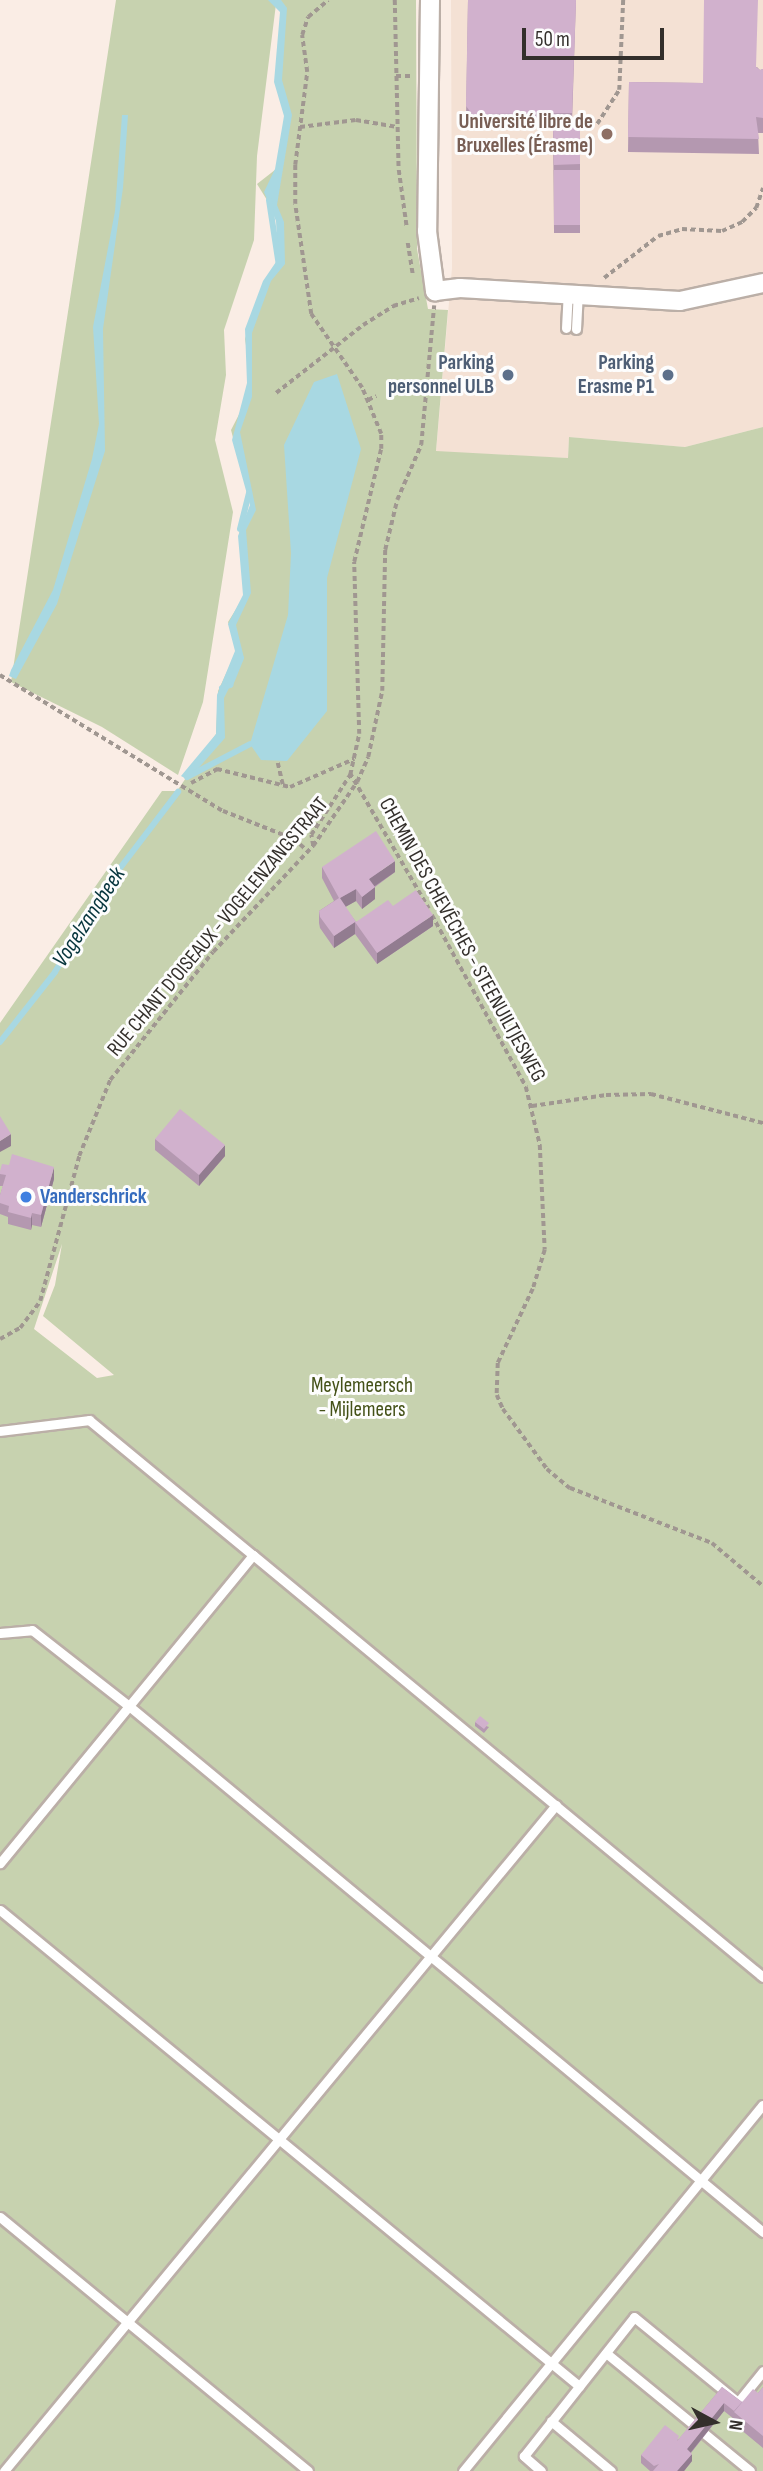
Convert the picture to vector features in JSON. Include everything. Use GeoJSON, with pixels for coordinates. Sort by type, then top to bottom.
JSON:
{"type":"FeatureCollection","features":[{"type":"Feature","properties":{"kind":"street"},"geometry":{"type":"LineString","coordinates":[[430,0],[427,231],[435,291],[460,288],[680,301],[763,283]]}},
{"type":"Feature","properties":{"kind":"lane"},"geometry":{"type":"LineString","coordinates":[[571,329],[573,294]]}},
{"type":"Feature","properties":{"kind":"lane"},"geometry":{"type":"LineString","coordinates":[[0,1431],[89,1420],[763,1977]]}},
{"type":"Feature","properties":{"kind":"lane"},"geometry":{"type":"LineString","coordinates":[[0,1863],[253,1555]]}},
{"type":"Feature","properties":{"kind":"lane"},"geometry":{"type":"LineString","coordinates":[[0,1633],[32,1630],[129,1706],[763,2232]]}},
{"type":"Feature","properties":{"kind":"lane"},"geometry":{"type":"LineString","coordinates":[[4,2471],[556,1805]]}},
{"type":"Feature","properties":{"kind":"lane"},"geometry":{"type":"LineString","coordinates":[[0,1910],[579,2386]]}},
{"type":"Feature","properties":{"kind":"lane"},"geometry":{"type":"LineString","coordinates":[[463,2471],[763,2105]]}},
{"type":"Feature","properties":{"kind":"lane"},"geometry":{"type":"LineString","coordinates":[[0,2217],[308,2471]]}},
{"type":"Feature","properties":{"kind":"lane"},"geometry":{"type":"LineString","coordinates":[[541,2471],[524,2456],[634,2317],[738,2402],[763,2371]]}},
{"type":"Feature","properties":{"kind":"lane"},"geometry":{"type":"LineString","coordinates":[[606,2353],[750,2471]]}},
{"type":"Feature","properties":{"kind":"lane"},"geometry":{"type":"LineString","coordinates":[[551,2421],[611,2471]]}},
{"type":"Feature","properties":{"kind":"path"},"geometry":{"type":"LineString","coordinates":[[313,846],[311,835],[350,773],[354,759],[361,708],[352,611],[354,562],[381,449],[381,433],[368,400],[332,349],[312,314],[306,292],[306,270],[295,204],[307,72],[302,35],[308,17],[328,0]]}},
{"type":"Feature","properties":{"kind":"path"},"geometry":{"type":"LineString","coordinates":[[276,393],[393,306],[421,297],[411,268],[397,127],[395,0]]}},
{"type":"Feature","properties":{"kind":"path"},"geometry":{"type":"LineString","coordinates":[[588,124],[597,124],[620,90],[623,0]]}},
{"type":"Feature","properties":{"kind":"path"},"geometry":{"type":"LineString","coordinates":[[300,127],[356,120],[397,127]]}},
{"type":"Feature","properties":{"kind":"path"},"geometry":{"type":"LineString","coordinates":[[594,281],[614,274],[658,236],[682,229],[722,230],[742,222],[756,208],[763,188]]}},
{"type":"Feature","properties":{"kind":"path","name":"RUE CHANT D'OISEAUX - VOGELENZANGSTRAAT"},"geometry":{"type":"LineString","coordinates":[[0,1339],[20,1328],[40,1301],[79,1156],[110,1080],[206,960],[313,846],[357,782],[377,725],[386,630],[385,550],[397,500],[421,445],[434,308],[421,297]]}},
{"type":"Feature","properties":{"kind":"path"},"geometry":{"type":"LineString","coordinates":[[368,400],[376,396]]}},
{"type":"Feature","properties":{"kind":"path"},"geometry":{"type":"LineString","coordinates":[[0,676],[223,811],[294,839],[308,851]]}},
{"type":"Feature","properties":{"kind":"path"},"geometry":{"type":"LineString","coordinates":[[191,783],[217,769],[290,787],[354,759]]}},
{"type":"Feature","properties":{"kind":"path"},"geometry":{"type":"LineString","coordinates":[[278,763],[283,784]]}},
{"type":"Feature","properties":{"kind":"path","name":"CHEMIN DES CHEVÊCHES - STEENUILTJESWEG"},"geometry":{"type":"LineString","coordinates":[[350,773],[514,1062],[532,1107],[544,1176],[545,1250],[533,1289],[498,1363],[497,1395],[503,1409],[547,1469],[570,1488],[712,1543],[763,1586]]}},
{"type":"Feature","properties":{"kind":"path"},"geometry":{"type":"LineString","coordinates":[[532,1107],[606,1094],[651,1094],[763,1123]]}},
{"type":"Feature","properties":{"kind":"shaded area","name":"Université libre de Bruxelles (Érasme)"},"geometry":{"type":"Polygon","coordinates":[[[451,0],[763,0],[763,427],[685,447],[569,437],[568,458],[436,452],[452,268],[451,0]]]}},
{"type":"Feature","properties":{"kind":"green space","name":"Meylemeersch - Mijlemeers"},"geometry":{"type":"Polygon","coordinates":[[[116,0],[416,0],[417,249],[428,309],[448,310],[436,451],[568,458],[569,437],[685,447],[763,427],[763,2471],[0,2471],[0,1023],[162,791],[177,791],[216,734],[218,691],[237,650],[228,622],[245,595],[239,533],[252,510],[231,430],[248,397],[250,370],[245,339],[263,283],[279,266],[277,216],[257,184],[280,166],[288,113],[275,78],[282,9],[276,4],[257,156],[254,240],[224,330],[226,375],[215,440],[233,512],[203,702],[178,775],[102,727],[11,682],[116,0]],[[62,1244],[34,1329],[97,1378],[114,1375],[43,1316],[55,1285],[62,1244]]]}},
{"type":"Feature","properties":{"kind":"water"},"geometry":{"type":"Polygon","coordinates":[[[268,0],[281,0],[287,8],[282,80],[292,115],[277,205],[284,222],[285,264],[271,281],[252,333],[252,397],[240,432],[256,510],[246,530],[251,593],[236,625],[244,658],[224,698],[225,738],[188,780],[181,776],[216,734],[217,695],[235,651],[228,624],[243,595],[238,536],[250,505],[232,440],[247,383],[245,329],[263,281],[278,259],[276,221],[264,192],[275,169],[284,116],[274,82],[280,12],[268,0]]]}},
{"type":"Feature","properties":{"kind":"water"},"geometry":{"type":"Polygon","coordinates":[[[122,115],[128,115],[123,188],[103,329],[105,451],[57,604],[16,679],[9,676],[11,670],[53,590],[92,459],[99,424],[93,327],[115,211],[122,115]]]}},
{"type":"Feature","properties":{"kind":"water"},"geometry":{"type":"Polygon","coordinates":[[[337,374],[361,449],[327,578],[327,711],[287,761],[261,760],[250,744],[288,615],[291,553],[284,445],[314,382],[337,374]]]}},
{"type":"Feature","properties":{"kind":"building"},"geometry":{"type":"Polygon","coordinates":[[[468,0],[576,0],[572,113],[472,114],[466,106],[468,0]]]}},
{"type":"Feature","properties":{"kind":"building"},"geometry":{"type":"Polygon","coordinates":[[[704,0],[758,0],[756,67],[763,69],[763,118],[756,117],[759,139],[628,137],[629,82],[703,83],[704,0]]]}},
{"type":"Feature","properties":{"kind":"building"},"geometry":{"type":"Polygon","coordinates":[[[553,123],[580,123],[580,164],[554,165],[553,123]]]}},
{"type":"Feature","properties":{"kind":"building"},"geometry":{"type":"Polygon","coordinates":[[[554,170],[580,170],[580,225],[554,225],[554,170]]]}},
{"type":"Feature","properties":{"kind":"building"},"geometry":{"type":"Polygon","coordinates":[[[376,831],[395,861],[369,879],[375,887],[362,897],[356,889],[340,898],[356,922],[388,900],[393,906],[416,890],[433,915],[377,953],[355,922],[334,936],[320,917],[319,911],[339,898],[322,867],[376,831]]]}},
{"type":"Feature","properties":{"kind":"building"},"geometry":{"type":"Polygon","coordinates":[[[180,1109],[225,1145],[199,1175],[155,1139],[180,1109]]]}},
{"type":"Feature","properties":{"kind":"building"},"geometry":{"type":"Polygon","coordinates":[[[0,1116],[11,1134],[0,1141],[0,1116]]]}},
{"type":"Feature","properties":{"kind":"building"},"geometry":{"type":"Polygon","coordinates":[[[12,1154],[54,1167],[41,1215],[32,1213],[31,1218],[8,1212],[9,1206],[0,1203],[6,1175],[0,1174],[0,1171],[2,1164],[9,1165],[12,1154]]]}},
{"type":"Feature","properties":{"kind":"building"},"geometry":{"type":"Polygon","coordinates":[[[480,1716],[489,1723],[484,1729],[475,1722],[480,1716]]]}},
{"type":"Feature","properties":{"kind":"building"},"geometry":{"type":"Polygon","coordinates":[[[722,2387],[742,2402],[734,2411],[724,2403],[687,2449],[692,2454],[677,2471],[653,2471],[659,2464],[654,2466],[641,2455],[665,2425],[679,2436],[677,2441],[722,2387]]]}},
{"type":"Feature","properties":{"kind":"building"},"geometry":{"type":"Polygon","coordinates":[[[763,2387],[763,2436],[734,2412],[753,2389],[758,2393],[763,2387]]]}},
{"type":"Feature","properties":{"kind":"waterway","name":"Vogelzangbeek"},"geometry":{"type":"LineString","coordinates":[[269,200],[279,266]]}},
{"type":"Feature","properties":{"kind":"waterway","name":"Vogelzangbeek"},"geometry":{"type":"LineString","coordinates":[[240,529],[249,492]]}},
{"type":"Feature","properties":{"kind":"waterway","name":"Vogelzangbeek"},"geometry":{"type":"LineString","coordinates":[[222,688],[230,685],[241,658]]}},
{"type":"Feature","properties":{"kind":"waterway"},"geometry":{"type":"LineString","coordinates":[[187,777],[250,744]]}},
{"type":"Feature","properties":{"kind":"waterway","name":"Vogelzangbeek"},"geometry":{"type":"LineString","coordinates":[[0,1042],[55,972],[114,876],[178,792]]}},
{"type":"Feature","properties":{"kind":"place","name":"Université libre de Bruxelles (Érasme)"},"geometry":{"type":"Point","coordinates":[607,134]}},
{"type":"Feature","properties":{"kind":"place","name":"Parking personnel ULB"},"geometry":{"type":"Point","coordinates":[508,375]}},
{"type":"Feature","properties":{"kind":"place","name":"Parking Erasme P1"},"geometry":{"type":"Point","coordinates":[668,375]}},
{"type":"Feature","properties":{"kind":"place","name":"Vanderschrick"},"geometry":{"type":"Point","coordinates":[26,1197]}}]}
